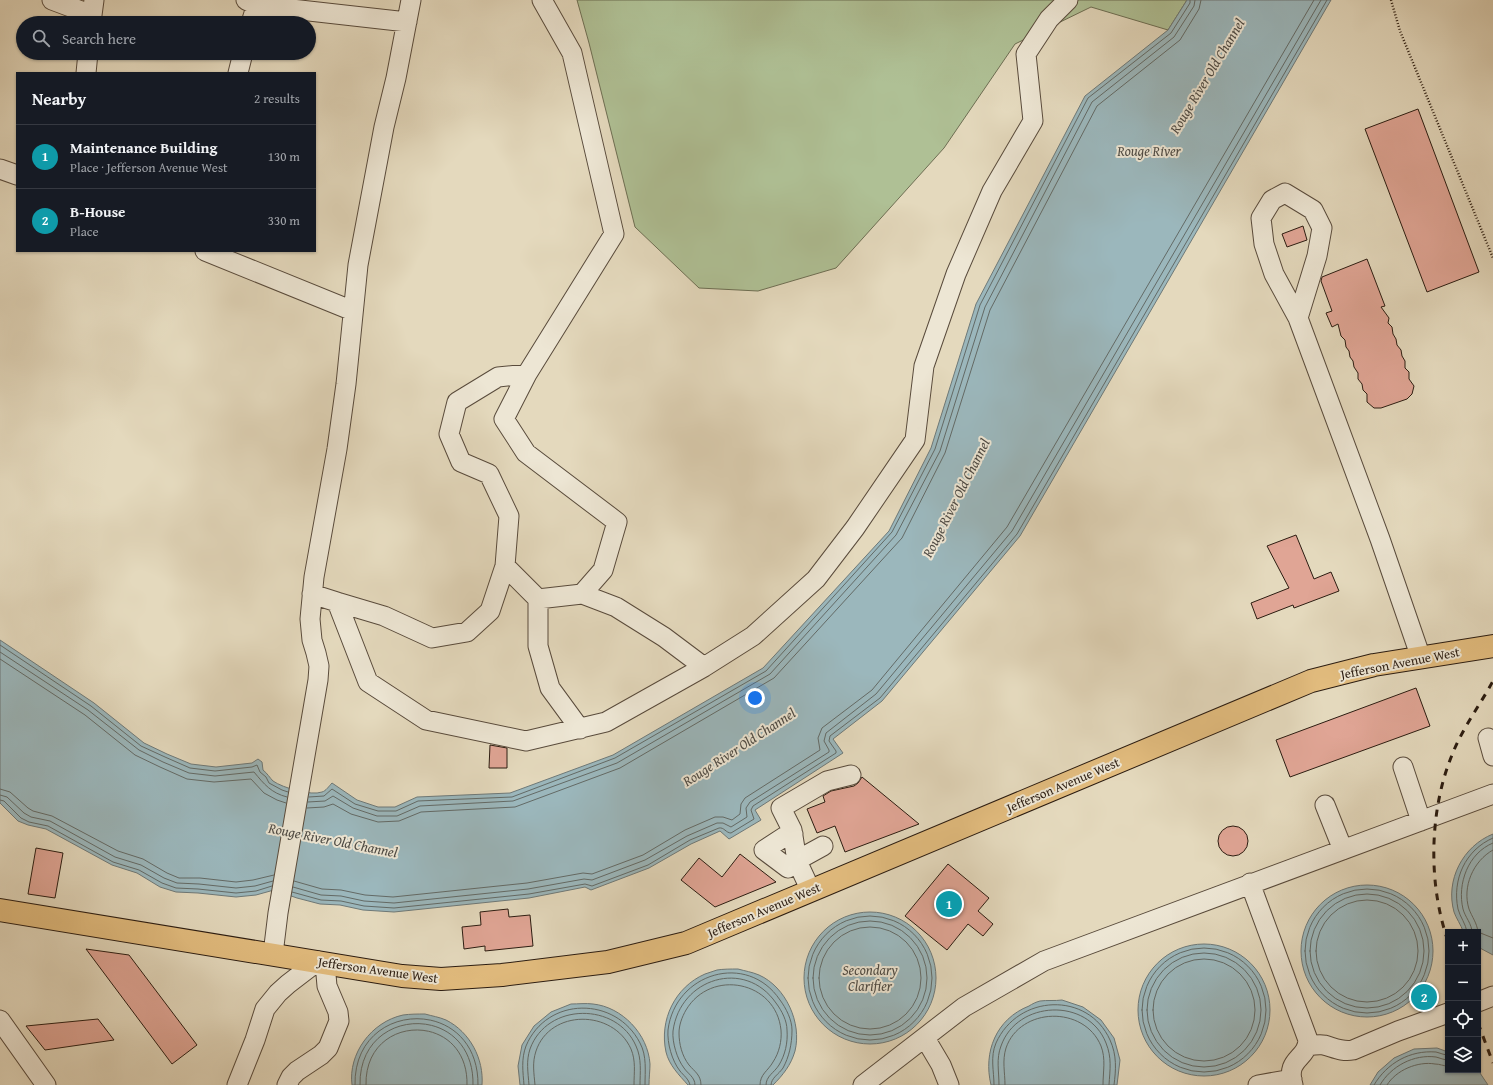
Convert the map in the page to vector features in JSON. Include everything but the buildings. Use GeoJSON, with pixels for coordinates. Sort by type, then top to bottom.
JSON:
{"type":"FeatureCollection","features":[{"type":"Feature","properties":{"kind":"main road","name":"Jefferson Avenue West"},"geometry":{"type":"LineString","coordinates":[[0,910],[402,976],[442,979],[502,975],[608,962],[686,943],[1311,681],[1374,665],[1493,646]]}},
{"type":"Feature","properties":{"kind":"street"},"geometry":{"type":"LineString","coordinates":[[52,0],[93,13]]}},
{"type":"Feature","properties":{"kind":"street"},"geometry":{"type":"LineString","coordinates":[[273,954],[278,913],[319,666],[312,640],[310,619],[312,594],[337,449],[346,384],[358,265],[381,142],[411,0]]}},
{"type":"Feature","properties":{"kind":"street"},"geometry":{"type":"LineString","coordinates":[[542,0],[572,53],[614,234],[526,374],[504,419],[526,453],[616,522],[603,570],[582,594]]}},
{"type":"Feature","properties":{"kind":"street"},"geometry":{"type":"LineString","coordinates":[[337,602],[368,682],[426,720],[526,741],[606,722],[704,667],[753,636],[816,579],[855,528],[915,440],[924,366],[956,274],[992,191],[1034,120],[1026,54],[1049,19],[1068,0]]}},
{"type":"Feature","properties":{"kind":"street"},"geometry":{"type":"LineString","coordinates":[[252,16],[253,2],[407,22]]}},
{"type":"Feature","properties":{"kind":"street"},"geometry":{"type":"LineString","coordinates":[[86,72],[87,60]]}},
{"type":"Feature","properties":{"kind":"street"},"geometry":{"type":"LineString","coordinates":[[238,72],[241,60]]}},
{"type":"Feature","properties":{"kind":"street"},"geometry":{"type":"LineString","coordinates":[[0,169],[16,176]]}},
{"type":"Feature","properties":{"kind":"street"},"geometry":{"type":"LineString","coordinates":[[1298,318],[1317,256],[1322,228],[1313,210],[1285,193],[1272,200],[1262,218],[1264,244],[1274,274],[1298,318],[1380,539],[1421,658]]}},
{"type":"Feature","properties":{"kind":"street"},"geometry":{"type":"LineString","coordinates":[[207,252],[353,311]]}},
{"type":"Feature","properties":{"kind":"street"},"geometry":{"type":"LineString","coordinates":[[312,594],[384,616],[432,638],[467,632],[490,611],[505,566],[509,516],[489,474],[461,462],[449,434],[457,402],[498,377],[526,374]]}},
{"type":"Feature","properties":{"kind":"street"},"geometry":{"type":"LineString","coordinates":[[505,566],[538,599],[538,646],[550,688],[580,728]]}},
{"type":"Feature","properties":{"kind":"street"},"geometry":{"type":"LineString","coordinates":[[538,599],[582,594],[616,607],[664,637],[704,667]]}},
{"type":"Feature","properties":{"kind":"street"},"geometry":{"type":"LineString","coordinates":[[1488,738],[1493,756]]}},
{"type":"Feature","properties":{"kind":"street"},"geometry":{"type":"LineString","coordinates":[[1403,767],[1421,821]]}},
{"type":"Feature","properties":{"kind":"street"},"geometry":{"type":"LineString","coordinates":[[811,890],[796,862],[792,830],[781,808],[828,781],[851,774]]}},
{"type":"Feature","properties":{"kind":"street"},"geometry":{"type":"LineString","coordinates":[[863,1085],[964,1007],[1044,961],[1250,883],[1493,794]]}},
{"type":"Feature","properties":{"kind":"street"},"geometry":{"type":"LineString","coordinates":[[1325,805],[1342,850]]}},
{"type":"Feature","properties":{"kind":"street"},"geometry":{"type":"LineString","coordinates":[[793,834],[784,837],[764,850],[788,868],[823,846]]}},
{"type":"Feature","properties":{"kind":"street"},"geometry":{"type":"LineString","coordinates":[[1250,883],[1306,1034],[1307,1046],[1293,1064],[1290,1075],[1292,1082],[1258,1085]]}},
{"type":"Feature","properties":{"kind":"street"},"geometry":{"type":"LineString","coordinates":[[237,1085],[255,1040],[265,1009],[278,993],[322,962],[327,986],[338,1012],[339,1021],[328,1048],[321,1055],[297,1071],[291,1077],[287,1085]]}},
{"type":"Feature","properties":{"kind":"street"},"geometry":{"type":"LineString","coordinates":[[1480,1001],[1493,996]]}},
{"type":"Feature","properties":{"kind":"street"},"geometry":{"type":"LineString","coordinates":[[1307,1046],[1324,1045],[1346,1052],[1445,1014]]}},
{"type":"Feature","properties":{"kind":"street"},"geometry":{"type":"LineString","coordinates":[[0,1020],[46,1085]]}},
{"type":"Feature","properties":{"kind":"street"},"geometry":{"type":"LineString","coordinates":[[925,1038],[941,1065],[950,1085]]}},
{"type":"Feature","properties":{"kind":"path"},"geometry":{"type":"LineString","coordinates":[[1391,0],[1400,31],[1493,258]]}},
{"type":"Feature","properties":{"kind":"green space"},"geometry":{"type":"Polygon","coordinates":[[[577,0],[1187,0],[1168,30],[1091,7],[1015,44],[944,148],[836,268],[758,291],[699,288],[635,227],[577,0]]]}},
{"type":"Feature","properties":{"kind":"water","name":"Rouge River"},"geometry":{"type":"Polygon","coordinates":[[[1187,0],[1331,0],[1020,536],[882,701],[833,739],[843,753],[755,810],[761,820],[729,839],[720,831],[691,844],[649,868],[591,890],[585,887],[529,898],[394,912],[363,910],[340,905],[320,904],[274,890],[256,895],[236,897],[176,892],[160,887],[137,873],[112,865],[46,829],[18,821],[0,803],[0,640],[94,703],[144,743],[167,754],[191,764],[216,767],[252,763],[258,759],[262,762],[263,770],[272,780],[283,786],[297,791],[317,793],[325,791],[332,783],[357,800],[378,807],[395,807],[417,797],[510,793],[613,755],[763,668],[889,531],[931,448],[976,304],[1085,96],[1168,30],[1187,0]]]}},
{"type":"Feature","properties":{"kind":"water"},"geometry":{"type":"Polygon","coordinates":[[[1493,834],[1493,955],[1481,949],[1481,929],[1462,929],[1454,912],[1452,900],[1454,876],[1465,856],[1482,839],[1493,834]]]}},
{"type":"Feature","properties":{"kind":"water"},"geometry":{"type":"Polygon","coordinates":[[[1367,885],[1380,886],[1392,890],[1404,896],[1414,904],[1422,914],[1428,926],[1432,938],[1432,964],[1428,976],[1422,988],[1414,998],[1404,1006],[1392,1012],[1380,1016],[1367,1017],[1354,1016],[1342,1012],[1330,1006],[1320,998],[1312,988],[1306,976],[1302,964],[1301,951],[1302,938],[1306,926],[1312,914],[1320,904],[1330,896],[1342,890],[1354,886],[1367,885]]]}},
{"type":"Feature","properties":{"kind":"water","name":"Secondary Clarifier"},"geometry":{"type":"Polygon","coordinates":[[[870,912],[883,913],[895,917],[907,923],[917,931],[925,941],[931,953],[935,965],[935,991],[931,1003],[925,1015],[917,1025],[907,1033],[895,1039],[883,1043],[870,1044],[857,1043],[845,1039],[833,1033],[823,1025],[815,1015],[809,1003],[805,991],[804,978],[805,965],[809,953],[815,941],[823,931],[833,923],[845,917],[857,913],[870,912]]]}},
{"type":"Feature","properties":{"kind":"water"},"geometry":{"type":"Polygon","coordinates":[[[1204,944],[1217,945],[1229,949],[1241,955],[1251,963],[1259,973],[1265,985],[1269,997],[1269,1023],[1265,1035],[1259,1047],[1251,1057],[1241,1065],[1229,1071],[1217,1075],[1204,1076],[1191,1075],[1179,1071],[1167,1065],[1157,1057],[1149,1047],[1143,1035],[1139,1023],[1138,1010],[1139,997],[1143,985],[1149,973],[1157,963],[1167,955],[1179,949],[1191,945],[1204,944]]]}},
{"type":"Feature","properties":{"kind":"water"},"geometry":{"type":"Polygon","coordinates":[[[738,969],[759,975],[769,981],[777,988],[790,1007],[794,1018],[797,1040],[791,1061],[783,1074],[773,1085],[688,1085],[672,1066],[667,1057],[664,1040],[667,1017],[678,996],[685,987],[694,980],[717,970],[738,969]]]}},
{"type":"Feature","properties":{"kind":"water"},"geometry":{"type":"Polygon","coordinates":[[[1062,1000],[1083,1007],[1101,1020],[1114,1038],[1120,1060],[1117,1085],[991,1085],[989,1061],[991,1049],[1000,1028],[1008,1019],[1034,1003],[1040,1001],[1062,1000]]]}},
{"type":"Feature","properties":{"kind":"water"},"geometry":{"type":"Polygon","coordinates":[[[571,1004],[604,1006],[614,1010],[632,1024],[644,1042],[648,1053],[650,1064],[649,1085],[520,1085],[518,1066],[522,1045],[534,1026],[551,1012],[571,1004]]]}},
{"type":"Feature","properties":{"kind":"water"},"geometry":{"type":"Polygon","coordinates":[[[425,1014],[438,1017],[455,1025],[468,1039],[478,1056],[481,1066],[482,1085],[352,1085],[352,1073],[358,1051],[372,1032],[391,1019],[403,1015],[425,1014]]]}},
{"type":"Feature","properties":{"kind":"water"},"geometry":{"type":"Polygon","coordinates":[[[1437,1048],[1445,1051],[1445,1073],[1480,1073],[1488,1085],[1370,1085],[1378,1072],[1394,1058],[1414,1049],[1437,1048]]]}},
{"type":"Feature","properties":{"kind":"railway"},"geometry":{"type":"LineString","coordinates":[[1445,932],[1441,919],[1434,872],[1435,823],[1439,800],[1444,777],[1456,745],[1493,681]]}},
{"type":"Feature","properties":{"kind":"railway"},"geometry":{"type":"LineString","coordinates":[[1481,1031],[1493,1063]]}},
{"type":"Feature","properties":{"kind":"place","name":"Maintenance Building"},"geometry":{"type":"Point","coordinates":[949,904]}},
{"type":"Feature","properties":{"kind":"place","name":"B-House"},"geometry":{"type":"Point","coordinates":[1424,997]}},
{"type":"Feature","properties":{"kind":"water label","name":"Rouge River Old Channel"},"geometry":{"type":"Point","coordinates":[1207,76]}},
{"type":"Feature","properties":{"kind":"water label","name":"Rouge River Old Channel"},"geometry":{"type":"Point","coordinates":[956,498]}},
{"type":"Feature","properties":{"kind":"water label","name":"Rouge River Old Channel"},"geometry":{"type":"Point","coordinates":[739,747]}},
{"type":"Feature","properties":{"kind":"water label","name":"Rouge River Old Channel"},"geometry":{"type":"Point","coordinates":[333,840]}}]}
